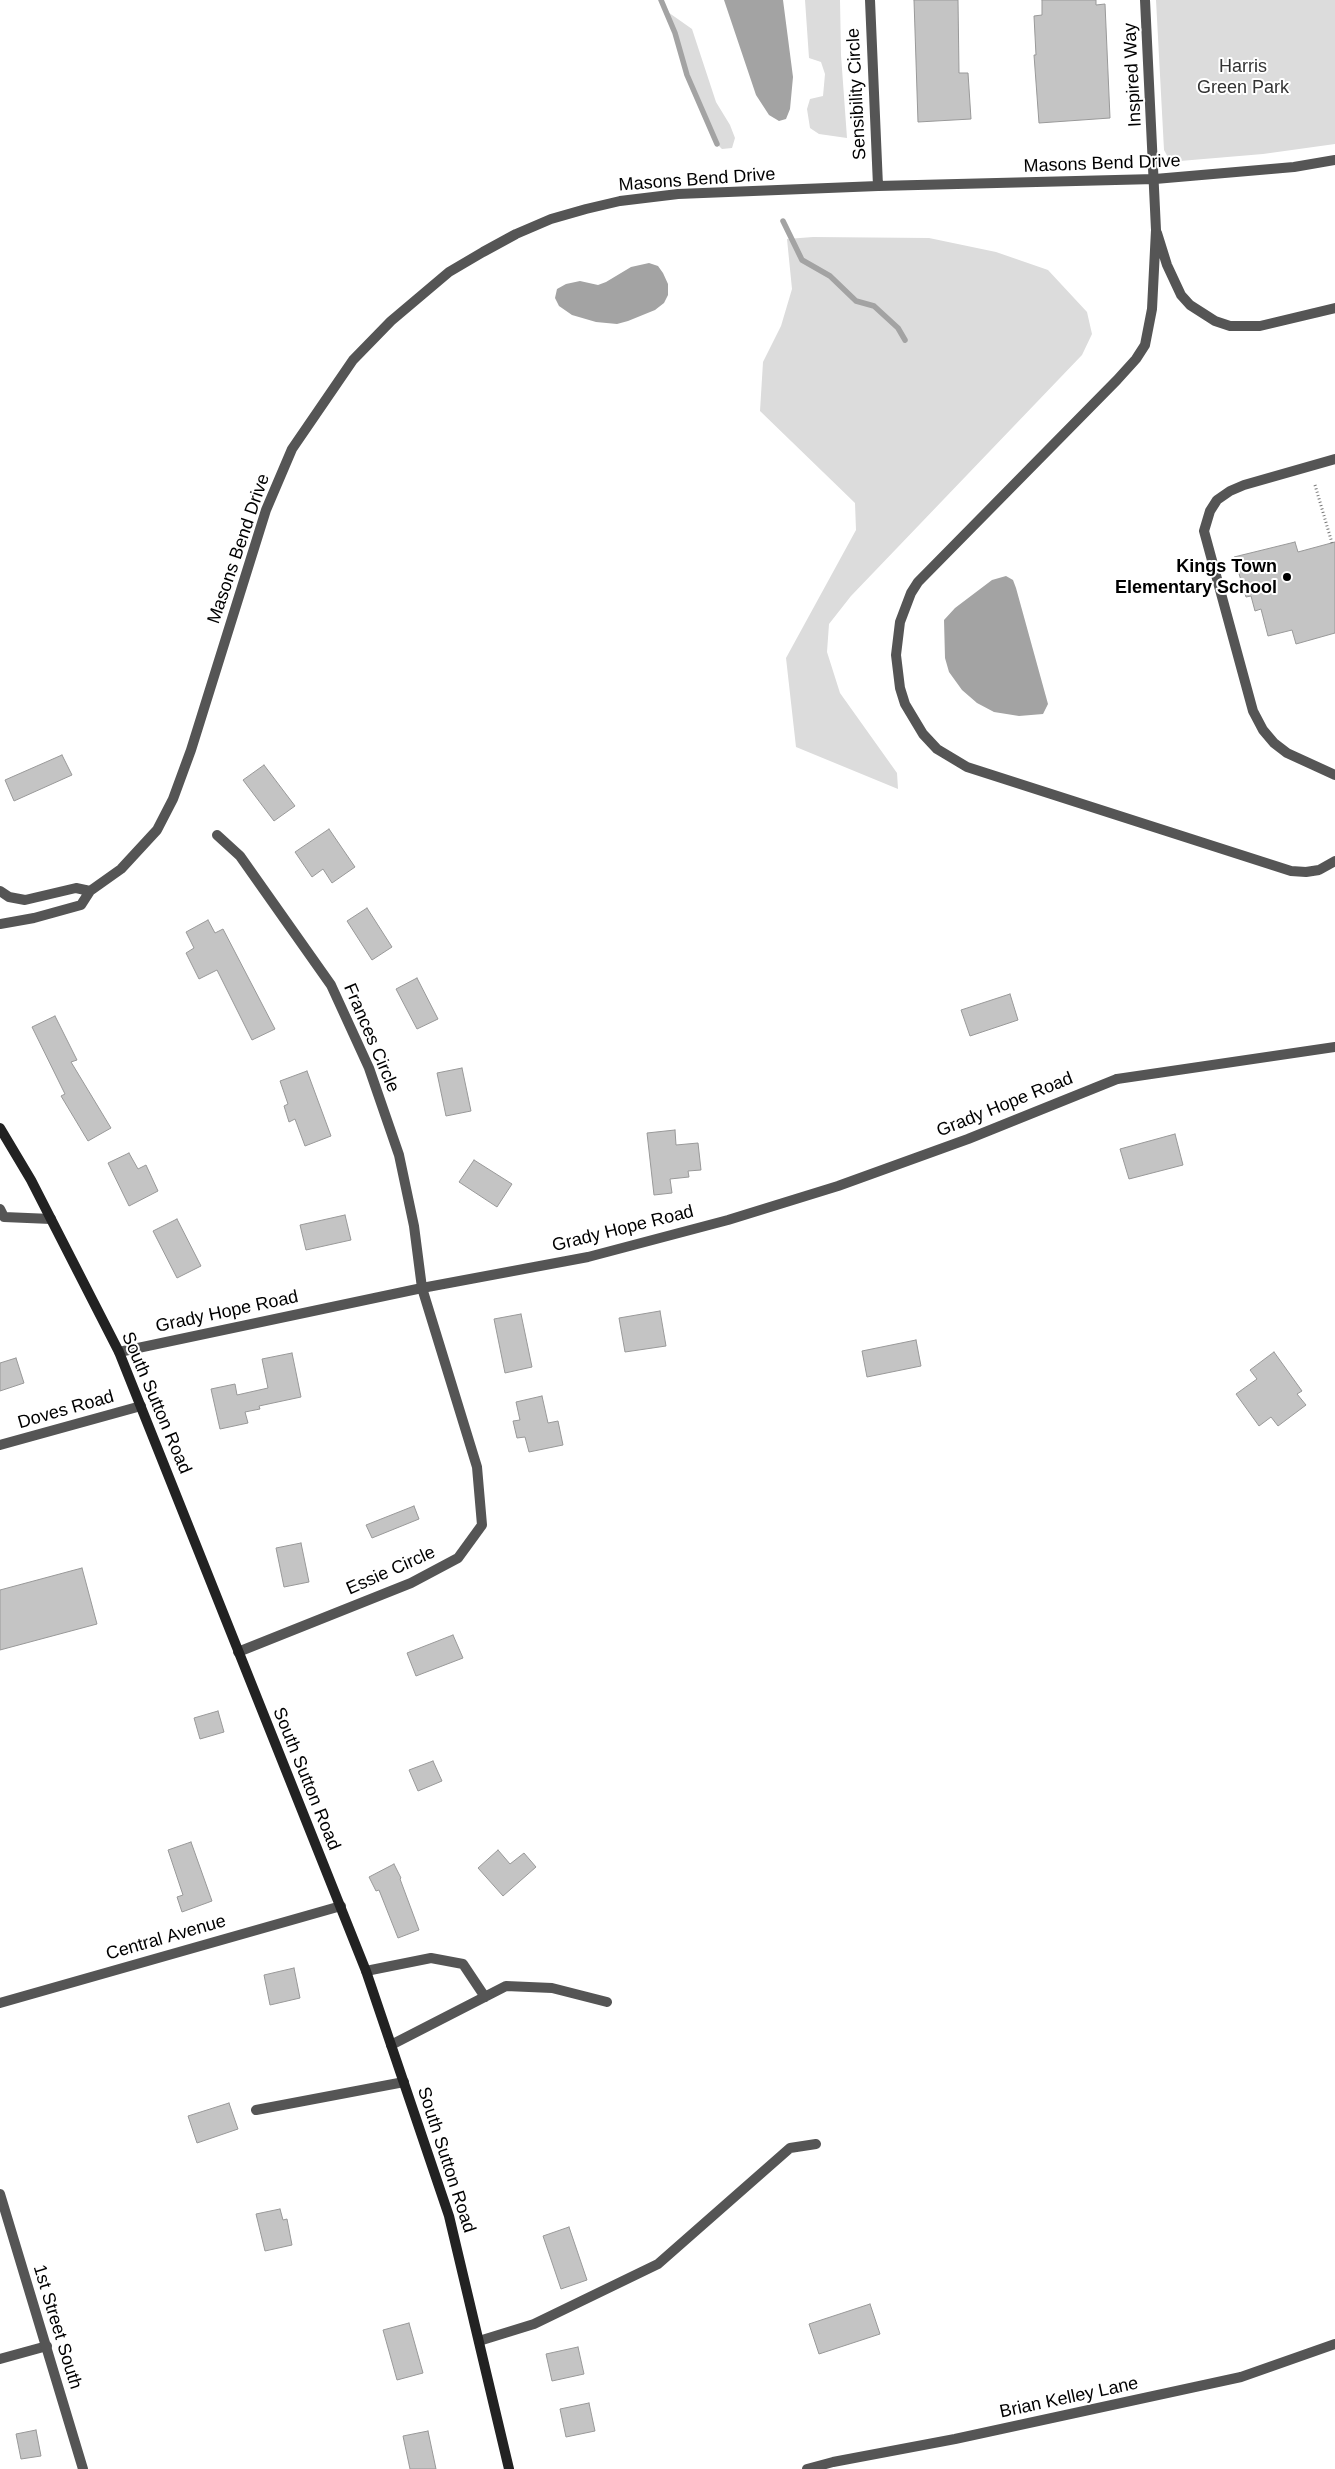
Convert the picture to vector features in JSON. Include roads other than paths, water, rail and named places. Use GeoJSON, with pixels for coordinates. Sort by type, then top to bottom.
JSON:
{"type":"FeatureCollection","features":[{"type":"Feature","properties":{"kind":"main road","name":"South Sutton Road"},"geometry":{"type":"LineString","coordinates":[[1,1132],[51,1219],[119,1352],[366,1971],[449,2216],[509,2469]]}},
{"type":"Feature","properties":{"kind":"street","name":"Sensibility Circle"},"geometry":{"type":"LineString","coordinates":[[870,0],[878,186]]}},
{"type":"Feature","properties":{"kind":"street","name":"Inspired Way"},"geometry":{"type":"LineString","coordinates":[[1145,0],[1156,230]]}},
{"type":"Feature","properties":{"kind":"street","name":"Masons Bend Drive"},"geometry":{"type":"LineString","coordinates":[[0,924],[34,918],[81,906],[90,891],[121,869],[157,830],[173,799],[191,750],[266,510],[292,449],[353,360],[415,298],[448,272],[516,234],[551,219],[586,208],[620,201],[678,194],[878,186],[1057,183],[1155,179],[1294,167],[1335,160]]}},
{"type":"Feature","properties":{"kind":"street"},"geometry":{"type":"LineString","coordinates":[[1156,230],[1167,266],[1181,295],[1190,305],[1215,321],[1230,326],[1260,326],[1335,308]]}},
{"type":"Feature","properties":{"kind":"street"},"geometry":{"type":"LineString","coordinates":[[1156,230],[1152,308],[1145,345],[1136,359],[1117,380],[918,582],[911,593],[900,622],[896,656],[900,688],[905,704],[923,734],[937,749],[967,767],[1291,871],[1306,872],[1319,870],[1335,861]]}},
{"type":"Feature","properties":{"kind":"street"},"geometry":{"type":"LineString","coordinates":[[1335,459],[1244,484],[1230,491],[1217,500],[1210,511],[1204,531],[1253,711],[1263,730],[1274,743],[1287,753],[1335,775]]}},
{"type":"Feature","properties":{"kind":"street","name":"Frances Circle"},"geometry":{"type":"LineString","coordinates":[[217,835],[240,856],[332,985],[369,1068],[399,1154],[414,1226],[422,1288]]}},
{"type":"Feature","properties":{"kind":"street"},"geometry":{"type":"LineString","coordinates":[[0,891],[9,898],[25,900],[76,888],[90,891]]}},
{"type":"Feature","properties":{"kind":"street","name":"Grady Hope Road"},"geometry":{"type":"LineString","coordinates":[[119,1352],[422,1288],[588,1257],[728,1220],[838,1186],[968,1139],[1117,1079],[1335,1047]]}},
{"type":"Feature","properties":{"kind":"street"},"geometry":{"type":"LineString","coordinates":[[0,1209],[4,1217],[51,1219]]}},
{"type":"Feature","properties":{"kind":"street","name":"Essie Circle"},"geometry":{"type":"LineString","coordinates":[[238,1652],[411,1583],[458,1558],[482,1525],[477,1467],[422,1288]]}},
{"type":"Feature","properties":{"kind":"street","name":"Doves Road"},"geometry":{"type":"LineString","coordinates":[[0,1445],[141,1406]]}},
{"type":"Feature","properties":{"kind":"street","name":"Central Avenue"},"geometry":{"type":"LineString","coordinates":[[0,2003],[340,1906]]}},
{"type":"Feature","properties":{"kind":"street"},"geometry":{"type":"LineString","coordinates":[[366,1971],[431,1958],[463,1964],[485,1997]]}},
{"type":"Feature","properties":{"kind":"street"},"geometry":{"type":"LineString","coordinates":[[391,2045],[506,1986],[552,1988],[607,2002]]}},
{"type":"Feature","properties":{"kind":"street"},"geometry":{"type":"LineString","coordinates":[[256,2110],[404,2082]]}},
{"type":"Feature","properties":{"kind":"street"},"geometry":{"type":"LineString","coordinates":[[479,2342],[534,2324],[658,2264],[790,2148],[816,2144]]}},
{"type":"Feature","properties":{"kind":"street","name":"1st Street South"},"geometry":{"type":"LineString","coordinates":[[0,2194],[83,2469]]}},
{"type":"Feature","properties":{"kind":"street","name":"Brian Kelley Lane"},"geometry":{"type":"LineString","coordinates":[[807,2469],[833,2462],[955,2440],[1241,2377],[1335,2344]]}},
{"type":"Feature","properties":{"kind":"street"},"geometry":{"type":"LineString","coordinates":[[0,2359],[47,2346]]}},
{"type":"Feature","properties":{"kind":"waterway"},"geometry":{"type":"LineString","coordinates":[[661,0],[675,33],[687,75],[717,144]]}},
{"type":"Feature","properties":{"kind":"waterway"},"geometry":{"type":"LineString","coordinates":[[783,221],[802,260],[830,276],[856,301],[874,306],[898,328],[905,340]]}},
{"type":"Feature","properties":{"kind":"place","name":"Kings Town Elementary School"},"geometry":{"type":"Point","coordinates":[1287,577]}},
{"type":"Feature","properties":{"kind":"park label","name":"Harris Green Park"},"geometry":{"type":"Point","coordinates":[1243,77]}}]}
